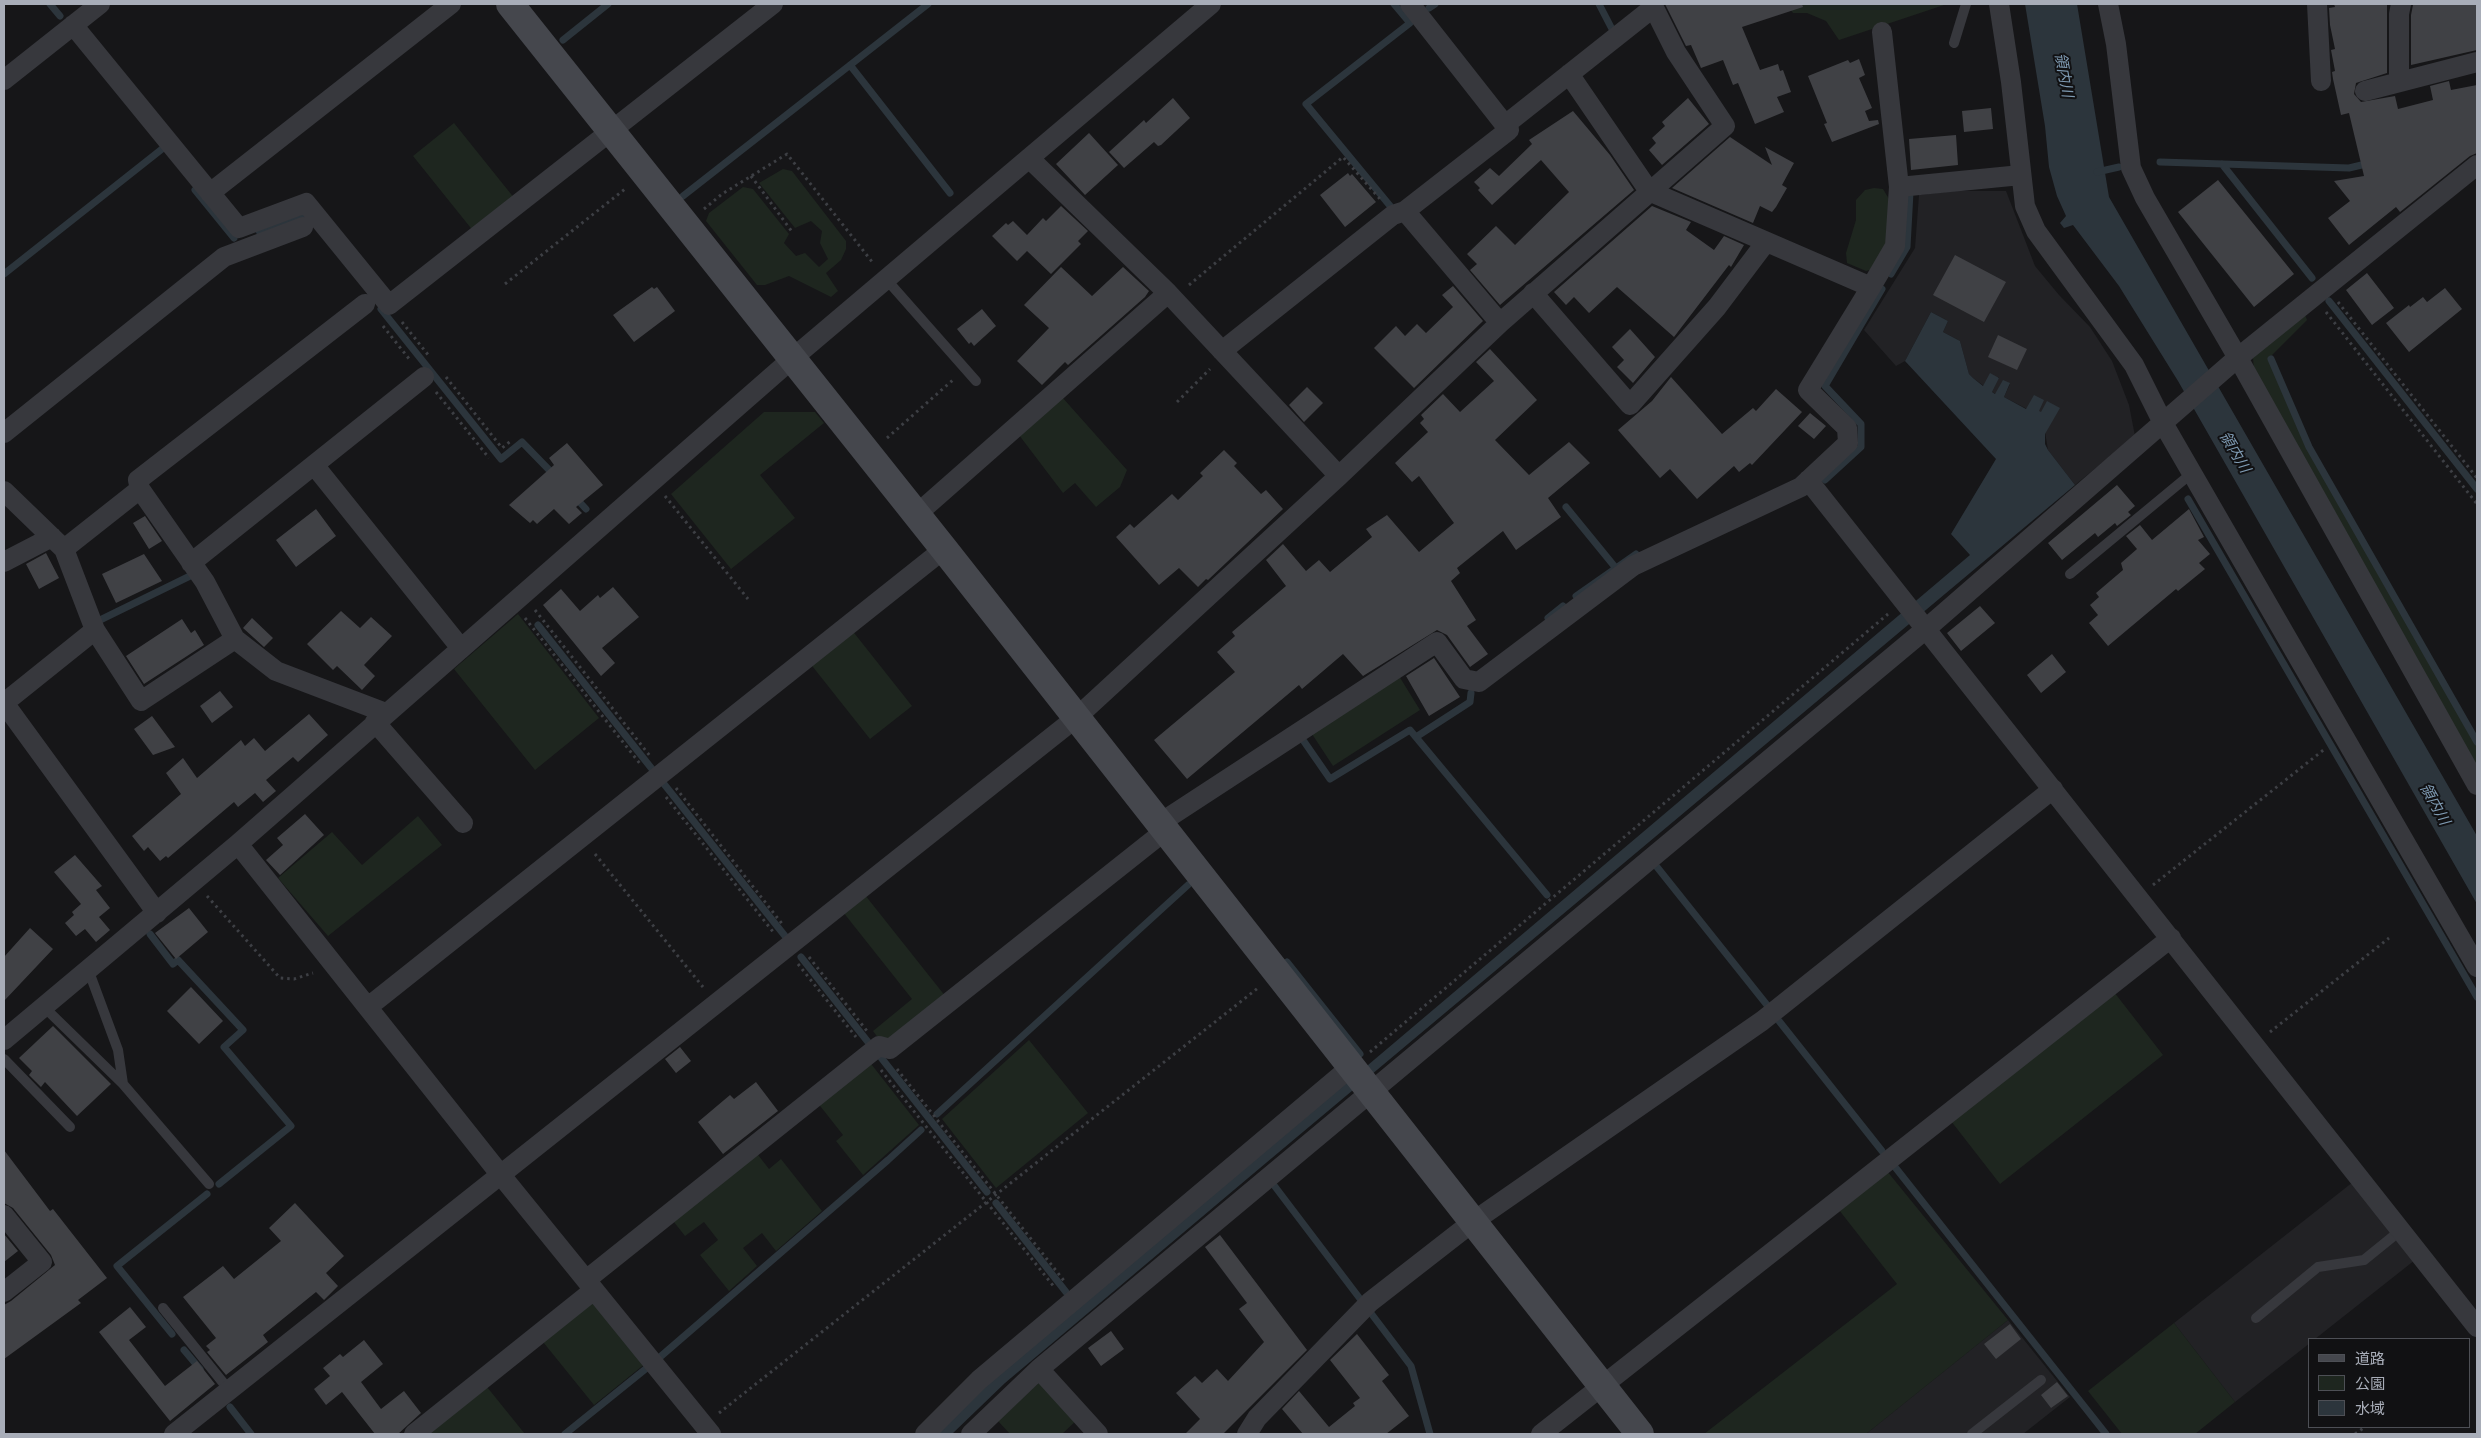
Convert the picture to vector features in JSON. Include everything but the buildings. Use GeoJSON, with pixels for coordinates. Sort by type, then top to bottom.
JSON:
{"type":"FeatureCollection","features":[{"type":"Feature","properties":{"kind":"street"},"geometry":{"type":"LineString","coordinates":[[4,80],[100,4]]}},
{"type":"Feature","properties":{"kind":"street"},"geometry":{"type":"LineString","coordinates":[[210,192],[451,4]]}},
{"type":"Feature","properties":{"kind":"street"},"geometry":{"type":"LineString","coordinates":[[510,4],[917,514],[1640,1434]]}},
{"type":"Feature","properties":{"kind":"street"},"geometry":{"type":"LineString","coordinates":[[239,228],[306,203],[389,305],[773,4]]}},
{"type":"Feature","properties":{"kind":"street"},"geometry":{"type":"LineString","coordinates":[[4,1040],[238,844],[460,647],[793,358],[1211,4]]}},
{"type":"Feature","properties":{"kind":"street"},"geometry":{"type":"LineString","coordinates":[[1224,352],[1399,213],[1510,130],[1410,4]]}},
{"type":"Feature","properties":{"kind":"street"},"geometry":{"type":"LineString","coordinates":[[1999,4],[2011,82],[2025,206],[2036,231],[2134,365],[2166,421],[2192,473],[2477,967]]}},
{"type":"Feature","properties":{"kind":"street"},"geometry":{"type":"LineString","coordinates":[[2108,4],[2116,44],[2131,168],[2145,198],[2477,785]]}},
{"type":"Feature","properties":{"kind":"street"},"geometry":{"type":"LineString","coordinates":[[2317,4],[2321,81]]}},
{"type":"Feature","properties":{"kind":"street"},"geometry":{"type":"LineString","coordinates":[[2399,82],[2399,14],[2401,4]]}},
{"type":"Feature","properties":{"kind":"street"},"geometry":{"type":"LineString","coordinates":[[174,1434],[1077,717],[1339,476],[1500,323],[1725,126],[1676,52],[1653,5],[1505,125]]}},
{"type":"Feature","properties":{"kind":"street"},"geometry":{"type":"LineString","coordinates":[[73,25],[239,228],[244,250]]}},
{"type":"Feature","properties":{"kind":"street"},"geometry":{"type":"LineString","coordinates":[[414,1434],[878,1046],[890,1049],[1163,826],[1437,642],[1464,679],[1479,682],[1633,566],[1801,487],[1848,443],[1847,428],[1808,390],[1895,246],[1899,187],[1882,32]]}},
{"type":"Feature","properties":{"kind":"street"},"geometry":{"type":"LineString","coordinates":[[2365,91],[2477,62]]}},
{"type":"Feature","properties":{"kind":"street"},"geometry":{"type":"LineString","coordinates":[[1569,74],[1649,191],[1871,287]]}},
{"type":"Feature","properties":{"kind":"street"},"geometry":{"type":"LineString","coordinates":[[1029,158],[1171,295],[1339,476]]}},
{"type":"Feature","properties":{"kind":"street"},"geometry":{"type":"LineString","coordinates":[[925,1434],[980,1380],[1362,1078],[1923,624],[2166,421],[2236,359],[2477,165]]}},
{"type":"Feature","properties":{"kind":"street"},"geometry":{"type":"LineString","coordinates":[[1899,187],[2021,176]]}},
{"type":"Feature","properties":{"kind":"street"},"geometry":{"type":"LineString","coordinates":[[1399,213],[1500,323]]}},
{"type":"Feature","properties":{"kind":"street"},"geometry":{"type":"LineString","coordinates":[[4,433],[224,257],[303,227]]}},
{"type":"Feature","properties":{"kind":"street"},"geometry":{"type":"LineString","coordinates":[[1533,293],[1630,405],[1717,307],[1766,242]]}},
{"type":"Feature","properties":{"kind":"street"},"geometry":{"type":"LineString","coordinates":[[917,514],[1171,295]]}},
{"type":"Feature","properties":{"kind":"street"},"geometry":{"type":"LineString","coordinates":[[365,304],[138,480],[140,489],[205,582],[235,639],[276,671],[380,718],[463,823]]}},
{"type":"Feature","properties":{"kind":"street"},"geometry":{"type":"LineString","coordinates":[[192,563],[314,465],[433,375]]}},
{"type":"Feature","properties":{"kind":"street"},"geometry":{"type":"LineString","coordinates":[[314,465],[460,647]]}},
{"type":"Feature","properties":{"kind":"street"},"geometry":{"type":"LineString","coordinates":[[1808,480],[2477,1327]]}},
{"type":"Feature","properties":{"kind":"street"},"geometry":{"type":"LineString","coordinates":[[4,562],[58,543],[140,489]]}},
{"type":"Feature","properties":{"kind":"street"},"geometry":{"type":"LineString","coordinates":[[4,491],[58,543],[94,630],[141,700],[235,639]]}},
{"type":"Feature","properties":{"kind":"street"},"geometry":{"type":"LineString","coordinates":[[368,1007],[944,549]]}},
{"type":"Feature","properties":{"kind":"street"},"geometry":{"type":"LineString","coordinates":[[94,630],[4,702],[157,913]]}},
{"type":"Feature","properties":{"kind":"street"},"geometry":{"type":"LineString","coordinates":[[1246,1434],[1257,1418],[1365,1306],[1474,1221],[1762,1021],[2053,789]]}},
{"type":"Feature","properties":{"kind":"street"},"geometry":{"type":"LineString","coordinates":[[238,844],[500,1174],[708,1430]]}},
{"type":"Feature","properties":{"kind":"street"},"geometry":{"type":"LineString","coordinates":[[1541,1434],[2171,938]]}},
{"type":"Feature","properties":{"kind":"street"},"geometry":{"type":"LineString","coordinates":[[971,1434],[1039,1369],[1362,1078]]}},
{"type":"Feature","properties":{"kind":"street"},"geometry":{"type":"LineString","coordinates":[[4,1215],[42,1262],[4,1292]]}},
{"type":"Feature","properties":{"kind":"street"},"geometry":{"type":"LineString","coordinates":[[1039,1369],[1098,1434]]}},
{"type":"Feature","properties":{"kind":"lane"},"geometry":{"type":"LineString","coordinates":[[1954,43],[1966,4]]}},
{"type":"Feature","properties":{"kind":"lane"},"geometry":{"type":"LineString","coordinates":[[886,279],[976,381]]}},
{"type":"Feature","properties":{"kind":"lane"},"geometry":{"type":"LineString","coordinates":[[2070,574],[2192,473]]}},
{"type":"Feature","properties":{"kind":"lane"},"geometry":{"type":"LineString","coordinates":[[88,969],[118,1050],[123,1084]]}},
{"type":"Feature","properties":{"kind":"lane"},"geometry":{"type":"LineString","coordinates":[[43,1006],[123,1084],[210,1184]]}},
{"type":"Feature","properties":{"kind":"lane"},"geometry":{"type":"LineString","coordinates":[[4,1059],[70,1127]]}},
{"type":"Feature","properties":{"kind":"lane"},"geometry":{"type":"LineString","coordinates":[[2256,1318],[2318,1267],[2364,1260],[2401,1230]]}},
{"type":"Feature","properties":{"kind":"lane"},"geometry":{"type":"LineString","coordinates":[[163,1308],[229,1390]]}},
{"type":"Feature","properties":{"kind":"lane"},"geometry":{"type":"LineString","coordinates":[[1972,1434],[2041,1380]]}},
{"type":"Feature","properties":{"kind":"path"},"geometry":{"type":"LineString","coordinates":[[686,224],[722,194],[787,154],[886,279]]}},
{"type":"Feature","properties":{"kind":"path"},"geometry":{"type":"LineString","coordinates":[[1171,295],[1343,157],[1399,213]]}},
{"type":"Feature","properties":{"kind":"path"},"geometry":{"type":"LineString","coordinates":[[505,284],[645,173]]}},
{"type":"Feature","properties":{"kind":"path"},"geometry":{"type":"LineString","coordinates":[[751,176],[793,232]]}},
{"type":"Feature","properties":{"kind":"path"},"geometry":{"type":"LineString","coordinates":[[2320,291],[2477,478]]}},
{"type":"Feature","properties":{"kind":"path"},"geometry":{"type":"LineString","coordinates":[[2320,291],[2477,504]]}},
{"type":"Feature","properties":{"kind":"path"},"geometry":{"type":"LineString","coordinates":[[365,304],[502,448],[512,440]]}},
{"type":"Feature","properties":{"kind":"path"},"geometry":{"type":"LineString","coordinates":[[389,305],[431,358]]}},
{"type":"Feature","properties":{"kind":"path"},"geometry":{"type":"LineString","coordinates":[[1177,402],[1224,352]]}},
{"type":"Feature","properties":{"kind":"path"},"geometry":{"type":"LineString","coordinates":[[869,454],[966,369]]}},
{"type":"Feature","properties":{"kind":"path"},"geometry":{"type":"LineString","coordinates":[[433,375],[489,458]]}},
{"type":"Feature","properties":{"kind":"path"},"geometry":{"type":"LineString","coordinates":[[653,480],[748,599]]}},
{"type":"Feature","properties":{"kind":"path"},"geometry":{"type":"LineString","coordinates":[[1362,1078],[1906,602]]}},
{"type":"Feature","properties":{"kind":"path"},"geometry":{"type":"LineString","coordinates":[[2138,897],[2327,748]]}},
{"type":"Feature","properties":{"kind":"path"},"geometry":{"type":"LineString","coordinates":[[593,828],[595,854],[716,1004]]}},
{"type":"Feature","properties":{"kind":"path"},"geometry":{"type":"LineString","coordinates":[[194,881],[280,978],[294,980],[335,965]]}},
{"type":"Feature","properties":{"kind":"path"},"geometry":{"type":"LineString","coordinates":[[2254,1044],[2389,938]]}},
{"type":"Feature","properties":{"kind":"path"},"geometry":{"type":"LineString","coordinates":[[708,1430],[1278,972]]}},
{"type":"Feature","properties":{"kind":"shaded area"},"geometry":{"type":"Polygon","coordinates":[[[1954,191],[2006,191],[2035,266],[2059,295],[2090,327],[2112,361],[2129,405],[2135,436],[2075,485],[2048,450],[2042,413],[2027,409],[2004,397],[2010,384],[1996,394],[1992,392],[1999,377],[1984,386],[1973,378],[1969,374],[1960,341],[1943,332],[1948,321],[1931,312],[1905,361],[1896,366],[1864,330],[1915,248],[1919,195],[1954,191]]]}},
{"type":"Feature","properties":{"kind":"shaded area"},"geometry":{"type":"Polygon","coordinates":[[[2353,1182],[2415,1260],[2316,1338],[2308,1338],[2308,1345],[2235,1402],[2174,1323],[2353,1182]]]}},
{"type":"Feature","properties":{"kind":"shaded area"},"geometry":{"type":"Polygon","coordinates":[[[2008,1320],[2070,1397],[2023,1434],[1866,1434],[2008,1320]]]}},
{"type":"Feature","properties":{"kind":"green space"},"geometry":{"type":"Polygon","coordinates":[[[1786,4],[1944,5],[1839,40],[1826,21],[1807,13],[1793,13],[1786,4]]]}},
{"type":"Feature","properties":{"kind":"green space"},"geometry":{"type":"Polygon","coordinates":[[[454,123],[515,199],[474,232],[413,156],[454,123]]]}},
{"type":"Feature","properties":{"kind":"green space"},"geometry":{"type":"Polygon","coordinates":[[[783,169],[792,171],[846,241],[846,249],[841,260],[826,273],[838,291],[831,297],[789,276],[765,285],[757,285],[706,221],[709,213],[743,187],[753,189],[789,234],[784,243],[796,256],[805,253],[819,267],[828,259],[820,243],[822,231],[811,221],[795,228],[759,183],[783,169]]]}},
{"type":"Feature","properties":{"kind":"green space"},"geometry":{"type":"Polygon","coordinates":[[[1883,189],[1889,199],[1888,241],[1870,270],[1866,271],[1847,263],[1846,253],[1856,220],[1856,200],[1865,190],[1883,189]]]}},
{"type":"Feature","properties":{"kind":"green space"},"geometry":{"type":"Polygon","coordinates":[[[2304,312],[2307,320],[2269,358],[2308,448],[2477,745],[2477,767],[2254,372],[2253,357],[2304,312]]]}},
{"type":"Feature","properties":{"kind":"green space"},"geometry":{"type":"Polygon","coordinates":[[[1062,397],[1127,470],[1120,487],[1096,507],[1075,483],[1063,493],[1019,435],[1062,397]]]}},
{"type":"Feature","properties":{"kind":"green space"},"geometry":{"type":"Polygon","coordinates":[[[764,412],[815,412],[824,423],[760,475],[795,518],[731,569],[671,494],[764,412]]]}},
{"type":"Feature","properties":{"kind":"green space"},"geometry":{"type":"Polygon","coordinates":[[[518,614],[599,718],[535,770],[454,669],[518,614]]]}},
{"type":"Feature","properties":{"kind":"green space"},"geometry":{"type":"Polygon","coordinates":[[[851,629],[912,706],[870,739],[809,662],[851,629]]]}},
{"type":"Feature","properties":{"kind":"green space"},"geometry":{"type":"Polygon","coordinates":[[[1399,676],[1420,710],[1333,766],[1312,734],[1399,676]]]}},
{"type":"Feature","properties":{"kind":"green space"},"geometry":{"type":"Polygon","coordinates":[[[418,816],[442,845],[328,936],[278,878],[332,832],[362,865],[418,816]]]}},
{"type":"Feature","properties":{"kind":"green space"},"geometry":{"type":"Polygon","coordinates":[[[865,895],[946,997],[882,1043],[873,1031],[912,999],[843,912],[865,895]]]}},
{"type":"Feature","properties":{"kind":"green space"},"geometry":{"type":"Polygon","coordinates":[[[2114,992],[2163,1055],[2000,1184],[1951,1121],[2114,992]]]}},
{"type":"Feature","properties":{"kind":"green space"},"geometry":{"type":"Polygon","coordinates":[[[1029,1040],[1088,1113],[996,1188],[942,1119],[1029,1040]]]}},
{"type":"Feature","properties":{"kind":"green space"},"geometry":{"type":"Polygon","coordinates":[[[868,1060],[919,1125],[863,1175],[836,1141],[843,1135],[817,1102],[868,1060]]]}},
{"type":"Feature","properties":{"kind":"green space"},"geometry":{"type":"Polygon","coordinates":[[[755,1151],[769,1169],[781,1159],[822,1211],[776,1251],[762,1233],[743,1248],[757,1266],[729,1291],[700,1255],[718,1240],[704,1222],[685,1236],[670,1217],[755,1151]]]}},
{"type":"Feature","properties":{"kind":"green space"},"geometry":{"type":"Polygon","coordinates":[[[1887,1171],[2008,1320],[1866,1434],[1704,1434],[1897,1284],[1839,1210],[1887,1171]]]}},
{"type":"Feature","properties":{"kind":"green space"},"geometry":{"type":"Polygon","coordinates":[[[595,1298],[646,1363],[594,1405],[539,1337],[595,1298]]]}},
{"type":"Feature","properties":{"kind":"green space"},"geometry":{"type":"Polygon","coordinates":[[[2174,1323],[2235,1402],[2195,1434],[2122,1434],[2088,1391],[2174,1323]]]}},
{"type":"Feature","properties":{"kind":"green space"},"geometry":{"type":"Polygon","coordinates":[[[1043,1379],[1078,1419],[1062,1434],[1010,1434],[998,1421],[1043,1379]]]}},
{"type":"Feature","properties":{"kind":"green space"},"geometry":{"type":"Polygon","coordinates":[[[483,1382],[525,1434],[419,1434],[483,1382]]]}},
{"type":"Feature","properties":{"kind":"water","name":"領内川"},"geometry":{"type":"Polygon","coordinates":[[[2025,4],[2077,4],[2109,197],[2477,836],[2477,904],[2178,381],[2119,286],[2073,225],[2064,228],[2060,223],[2066,216],[2057,196],[2049,167],[2045,126],[2025,4]]]}},
{"type":"Feature","properties":{"kind":"water"},"geometry":{"type":"Polygon","coordinates":[[[1931,312],[1948,321],[1943,332],[1960,341],[1969,374],[1983,386],[1990,373],[1999,378],[1992,392],[1995,394],[2003,380],[2010,383],[2004,397],[2026,409],[2034,395],[2044,400],[2039,411],[2041,412],[2047,401],[2060,408],[2045,434],[2045,444],[2075,485],[1005,1383],[952,1434],[931,1434],[982,1384],[1368,1065],[1970,555],[1951,534],[1996,459],[1905,361],[1931,312]]]}},
{"type":"Feature","properties":{"kind":"waterway"},"geometry":{"type":"LineString","coordinates":[[50,4],[60,16]]}},
{"type":"Feature","properties":{"kind":"waterway"},"geometry":{"type":"LineString","coordinates":[[563,40],[608,4]]}},
{"type":"Feature","properties":{"kind":"waterway"},"geometry":{"type":"LineString","coordinates":[[683,196],[928,4]]}},
{"type":"Feature","properties":{"kind":"waterway"},"geometry":{"type":"LineString","coordinates":[[1391,207],[1306,104],[1410,23],[1394,4]]}},
{"type":"Feature","properties":{"kind":"waterway"},"geometry":{"type":"LineString","coordinates":[[1429,8],[1435,4]]}},
{"type":"Feature","properties":{"kind":"waterway"},"geometry":{"type":"LineString","coordinates":[[1599,4],[1613,31]]}},
{"type":"Feature","properties":{"kind":"waterway"},"geometry":{"type":"LineString","coordinates":[[850,65],[950,193]]}},
{"type":"Feature","properties":{"kind":"waterway"},"geometry":{"type":"LineString","coordinates":[[4,274],[162,149]]}},
{"type":"Feature","properties":{"kind":"waterway"},"geometry":{"type":"LineString","coordinates":[[2160,162],[2349,168],[2370,163]]}},
{"type":"Feature","properties":{"kind":"waterway"},"geometry":{"type":"LineString","coordinates":[[2222,164],[2312,278]]}},
{"type":"Feature","properties":{"kind":"waterway"},"geometry":{"type":"LineString","coordinates":[[2097,172],[2119,167]]}},
{"type":"Feature","properties":{"kind":"waterway"},"geometry":{"type":"LineString","coordinates":[[195,190],[234,238]]}},
{"type":"Feature","properties":{"kind":"waterway"},"geometry":{"type":"LineString","coordinates":[[1891,274],[1907,247],[1910,192]]}},
{"type":"Feature","properties":{"kind":"waterway"},"geometry":{"type":"LineString","coordinates":[[259,231],[305,217],[310,223]]}},
{"type":"Feature","properties":{"kind":"waterway"},"geometry":{"type":"LineString","coordinates":[[1825,480],[1861,447],[1861,424],[1825,386],[1882,289]]}},
{"type":"Feature","properties":{"kind":"waterway"},"geometry":{"type":"LineString","coordinates":[[2329,301],[2477,489]]}},
{"type":"Feature","properties":{"kind":"waterway"},"geometry":{"type":"LineString","coordinates":[[381,309],[501,459],[522,442],[555,476]]}},
{"type":"Feature","properties":{"kind":"waterway"},"geometry":{"type":"LineString","coordinates":[[2271,359],[2309,447],[2477,742]]}},
{"type":"Feature","properties":{"kind":"waterway"},"geometry":{"type":"LineString","coordinates":[[574,496],[586,509]]}},
{"type":"Feature","properties":{"kind":"waterway"},"geometry":{"type":"LineString","coordinates":[[2188,499],[2477,997]]}},
{"type":"Feature","properties":{"kind":"waterway"},"geometry":{"type":"LineString","coordinates":[[1566,507],[1615,567]]}},
{"type":"Feature","properties":{"kind":"waterway"},"geometry":{"type":"LineString","coordinates":[[1576,596],[1636,554]]}},
{"type":"Feature","properties":{"kind":"waterway"},"geometry":{"type":"LineString","coordinates":[[98,621],[190,576]]}},
{"type":"Feature","properties":{"kind":"waterway"},"geometry":{"type":"LineString","coordinates":[[1548,618],[1563,606]]}},
{"type":"Feature","properties":{"kind":"waterway"},"geometry":{"type":"LineString","coordinates":[[538,625],[652,769]]}},
{"type":"Feature","properties":{"kind":"waterway"},"geometry":{"type":"LineString","coordinates":[[1416,737],[1470,702],[1471,693]]}},
{"type":"Feature","properties":{"kind":"waterway"},"geometry":{"type":"LineString","coordinates":[[1303,740],[1330,779],[1410,730],[1547,895]]}},
{"type":"Feature","properties":{"kind":"waterway"},"geometry":{"type":"LineString","coordinates":[[664,784],[785,936]]}},
{"type":"Feature","properties":{"kind":"waterway"},"geometry":{"type":"LineString","coordinates":[[1657,867],[1767,1005]]}},
{"type":"Feature","properties":{"kind":"waterway"},"geometry":{"type":"LineString","coordinates":[[937,1114],[1188,885]]}},
{"type":"Feature","properties":{"kind":"waterway"},"geometry":{"type":"LineString","coordinates":[[150,934],[173,964],[178,960],[243,1030],[224,1047],[291,1126],[219,1184]]}},
{"type":"Feature","properties":{"kind":"waterway"},"geometry":{"type":"LineString","coordinates":[[801,957],[868,1042]]}},
{"type":"Feature","properties":{"kind":"waterway"},"geometry":{"type":"LineString","coordinates":[[1287,962],[1360,1054]]}},
{"type":"Feature","properties":{"kind":"waterway"},"geometry":{"type":"LineString","coordinates":[[1779,1021],[1882,1151]]}},
{"type":"Feature","properties":{"kind":"waterway"},"geometry":{"type":"LineString","coordinates":[[879,1055],[987,1192]]}},
{"type":"Feature","properties":{"kind":"waterway"},"geometry":{"type":"LineString","coordinates":[[660,1357],[921,1130]]}},
{"type":"Feature","properties":{"kind":"waterway"},"geometry":{"type":"LineString","coordinates":[[1895,1167],[2106,1434]]}},
{"type":"Feature","properties":{"kind":"waterway"},"geometry":{"type":"LineString","coordinates":[[1273,1184],[1411,1366],[1430,1434]]}},
{"type":"Feature","properties":{"kind":"waterway"},"geometry":{"type":"LineString","coordinates":[[172,1334],[117,1266],[207,1194]]}},
{"type":"Feature","properties":{"kind":"waterway"},"geometry":{"type":"LineString","coordinates":[[996,1203],[1066,1292]]}},
{"type":"Feature","properties":{"kind":"waterway"},"geometry":{"type":"LineString","coordinates":[[184,1350],[200,1369]]}},
{"type":"Feature","properties":{"kind":"waterway"},"geometry":{"type":"LineString","coordinates":[[565,1434],[648,1367]]}},
{"type":"Feature","properties":{"kind":"waterway"},"geometry":{"type":"LineString","coordinates":[[230,1407],[251,1434]]}}]}
